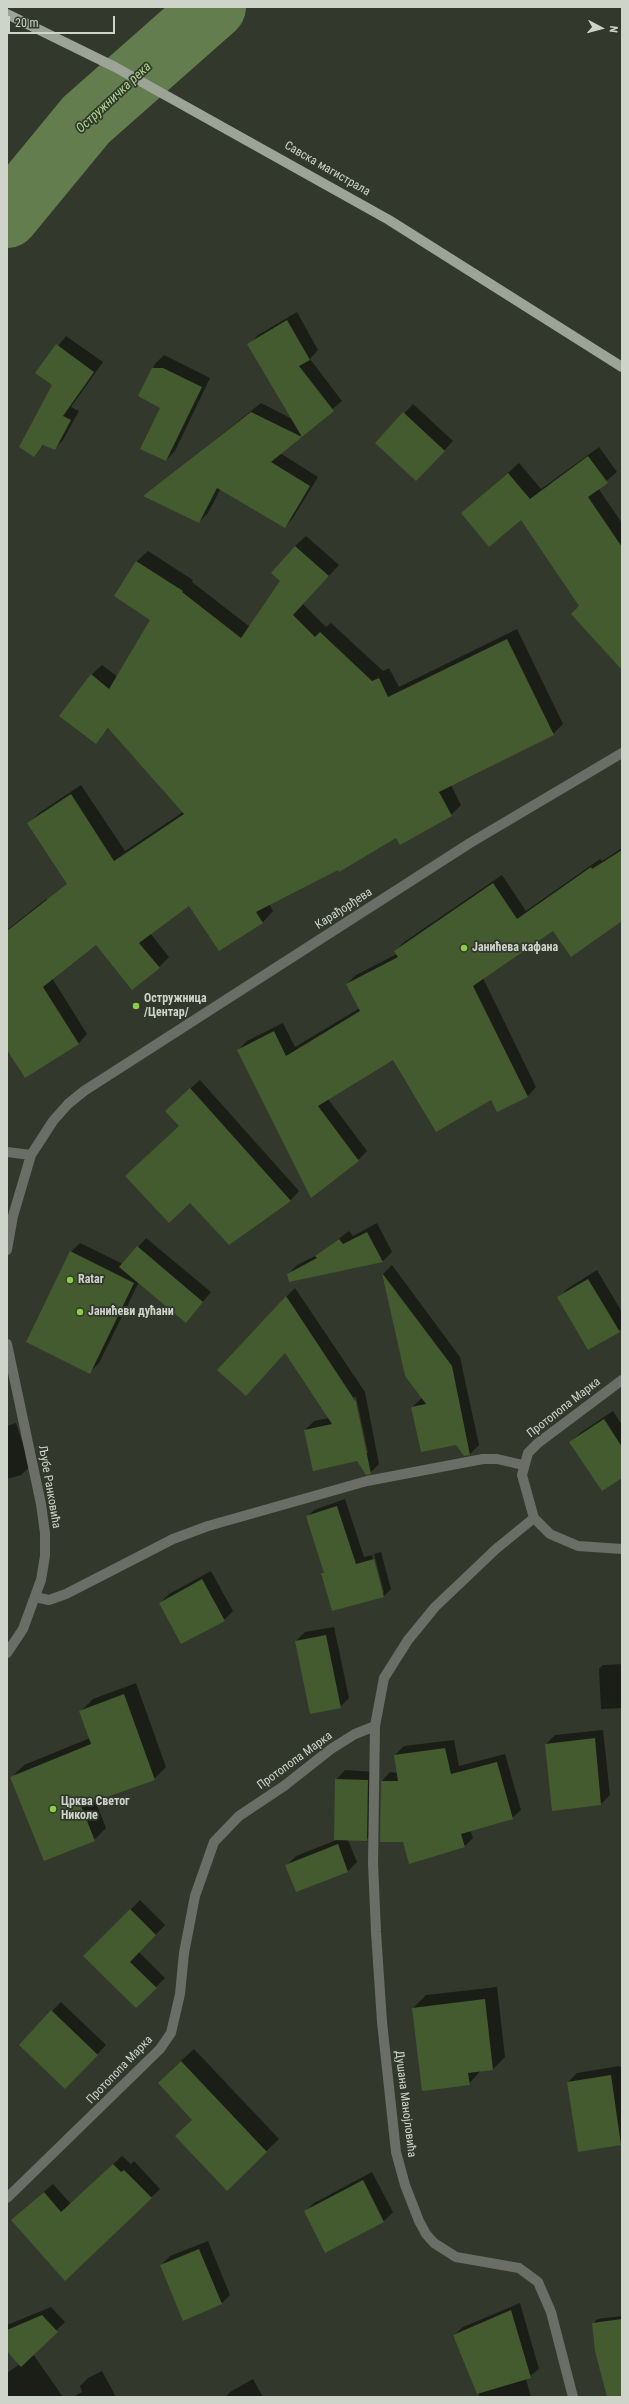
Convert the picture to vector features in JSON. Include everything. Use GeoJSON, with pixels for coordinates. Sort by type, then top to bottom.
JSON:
{"type":"FeatureCollection","features":[{"type":"Feature","properties":{"kind":"main road","name":"Савска магистрала"},"geometry":{"type":"LineString","coordinates":[[7,14],[115,67],[389,220],[622,367]]}},
{"type":"Feature","properties":{"kind":"street","name":"Карађорђева"},"geometry":{"type":"LineString","coordinates":[[7,1250],[13,1216],[31,1155],[52,1121],[68,1104],[84,1091],[470,843],[622,753]]}},
{"type":"Feature","properties":{"kind":"street"},"geometry":{"type":"LineString","coordinates":[[7,1152],[31,1155]]}},
{"type":"Feature","properties":{"kind":"street","name":"Љубе Ранковића"},"geometry":{"type":"LineString","coordinates":[[7,1344],[41,1504],[45,1533],[45,1556],[35,1597],[23,1629],[7,1653]]}},
{"type":"Feature","properties":{"kind":"street","name":"Протопопа Марка"},"geometry":{"type":"LineString","coordinates":[[523,1465],[528,1453],[538,1443],[622,1380]]}},
{"type":"Feature","properties":{"kind":"street"},"geometry":{"type":"LineString","coordinates":[[35,1597],[49,1600],[66,1594],[173,1539],[208,1526],[353,1485],[477,1460],[497,1459],[523,1465],[522,1475],[534,1518],[550,1534],[578,1546],[622,1549]]}},
{"type":"Feature","properties":{"kind":"street"},"geometry":{"type":"LineString","coordinates":[[375,1726],[384,1678],[408,1640],[435,1607],[471,1572],[534,1518]]}},
{"type":"Feature","properties":{"kind":"street","name":"Протопопа Марка"},"geometry":{"type":"LineString","coordinates":[[7,2198],[160,2049],[171,2033],[180,1994],[184,1953],[195,1896],[214,1842],[239,1816],[349,1738],[375,1726]]}},
{"type":"Feature","properties":{"kind":"street","name":"Душана Манојловића"},"geometry":{"type":"LineString","coordinates":[[375,1726],[373,1863],[376,1932],[382,2022],[396,2152],[405,2185],[426,2234],[434,2243],[456,2257],[519,2268],[529,2273],[538,2282],[545,2293],[551,2312],[572,2397]]}},
{"type":"Feature","properties":{"kind":"building"},"geometry":{"type":"Polygon","coordinates":[[[287,320],[310,360],[299,366],[334,411],[302,437],[247,344],[287,320]]]}},
{"type":"Feature","properties":{"kind":"building"},"geometry":{"type":"Polygon","coordinates":[[[56,344],[94,372],[63,416],[71,420],[55,450],[43,445],[34,457],[19,447],[52,385],[35,373],[56,344]]]}},
{"type":"Feature","properties":{"kind":"building"},"geometry":{"type":"Polygon","coordinates":[[[152,368],[163,368],[202,387],[166,461],[140,449],[160,408],[138,396],[152,368]]]}},
{"type":"Feature","properties":{"kind":"building"},"geometry":{"type":"Polygon","coordinates":[[[251,412],[302,437],[271,462],[310,486],[285,528],[217,488],[199,523],[143,496],[251,412]]]}},
{"type":"Feature","properties":{"kind":"building"},"geometry":{"type":"Polygon","coordinates":[[[403,412],[445,451],[416,481],[375,443],[403,412]]]}},
{"type":"Feature","properties":{"kind":"building"},"geometry":{"type":"Polygon","coordinates":[[[588,456],[608,483],[588,497],[622,547],[622,670],[571,614],[579,606],[521,520],[489,547],[461,513],[508,473],[530,499],[588,456]]]}},
{"type":"Feature","properties":{"kind":"building"},"geometry":{"type":"Polygon","coordinates":[[[295,546],[329,576],[293,615],[315,637],[320,632],[372,681],[379,678],[388,697],[507,639],[554,735],[439,792],[452,816],[400,845],[396,838],[339,872],[338,870],[256,912],[263,923],[219,951],[189,906],[139,943],[160,968],[132,990],[96,945],[43,987],[79,1044],[25,1078],[7,1050],[7,931],[67,884],[27,823],[71,794],[114,861],[184,814],[108,728],[96,744],[59,716],[91,674],[109,689],[150,620],[114,596],[136,561],[183,591],[182,592],[241,638],[280,581],[271,573],[295,546]]]}},
{"type":"Feature","properties":{"kind":"building"},"geometry":{"type":"Polygon","coordinates":[[[622,850],[622,921],[571,957],[553,931],[473,986],[528,1097],[497,1112],[491,1100],[436,1132],[393,1060],[318,1106],[359,1161],[311,1198],[237,1050],[274,1031],[286,1056],[360,1011],[346,984],[398,957],[394,951],[493,883],[517,919],[591,867],[592,869],[622,850]]]}},
{"type":"Feature","properties":{"kind":"building"},"geometry":{"type":"Polygon","coordinates":[[[190,1088],[291,1201],[229,1245],[190,1203],[169,1223],[125,1176],[179,1126],[165,1111],[190,1088]]]}},
{"type":"Feature","properties":{"kind":"building"},"geometry":{"type":"Polygon","coordinates":[[[367,1232],[383,1262],[289,1282],[287,1274],[317,1258],[315,1256],[339,1239],[343,1244],[367,1232]]]}},
{"type":"Feature","properties":{"kind":"building"},"geometry":{"type":"Polygon","coordinates":[[[137,1246],[203,1302],[186,1323],[119,1267],[137,1246]]]}},
{"type":"Feature","properties":{"kind":"building","name":"Јанићеви дућани"},"geometry":{"type":"Polygon","coordinates":[[[70,1251],[134,1283],[90,1374],[26,1342],[70,1251]]]}},
{"type":"Feature","properties":{"kind":"building"},"geometry":{"type":"Polygon","coordinates":[[[382,1273],[452,1366],[470,1455],[464,1456],[456,1445],[421,1452],[411,1407],[426,1404],[405,1376],[382,1273]]]}},
{"type":"Feature","properties":{"kind":"building"},"geometry":{"type":"Polygon","coordinates":[[[588,1279],[620,1332],[588,1350],[557,1297],[588,1279]]]}},
{"type":"Feature","properties":{"kind":"building"},"geometry":{"type":"Polygon","coordinates":[[[286,1296],[356,1402],[371,1474],[366,1475],[357,1461],[313,1471],[304,1430],[332,1424],[285,1353],[246,1396],[217,1370],[286,1296]]]}},
{"type":"Feature","properties":{"kind":"building"},"geometry":{"type":"Polygon","coordinates":[[[604,1419],[622,1447],[622,1478],[602,1491],[569,1442],[604,1419]]]}},
{"type":"Feature","properties":{"kind":"building"},"geometry":{"type":"Polygon","coordinates":[[[337,1506],[356,1564],[374,1559],[384,1597],[332,1611],[321,1573],[324,1573],[306,1516],[337,1506]]]}},
{"type":"Feature","properties":{"kind":"building"},"geometry":{"type":"Polygon","coordinates":[[[202,1579],[225,1621],[181,1644],[159,1603],[202,1579]]]}},
{"type":"Feature","properties":{"kind":"building"},"geometry":{"type":"Polygon","coordinates":[[[326,1635],[341,1708],[310,1714],[295,1641],[326,1635]]]}},
{"type":"Feature","properties":{"kind":"building"},"geometry":{"type":"Polygon","coordinates":[[[124,1694],[155,1780],[81,1806],[95,1841],[44,1861],[10,1777],[91,1744],[79,1711],[124,1694]]]}},
{"type":"Feature","properties":{"kind":"building"},"geometry":{"type":"Polygon","coordinates":[[[595,1738],[601,1805],[552,1811],[545,1744],[595,1738]]]}},
{"type":"Feature","properties":{"kind":"building"},"geometry":{"type":"Polygon","coordinates":[[[445,1748],[451,1774],[497,1762],[513,1819],[461,1834],[465,1847],[409,1864],[403,1842],[380,1842],[381,1781],[398,1781],[394,1755],[445,1748]]]}},
{"type":"Feature","properties":{"kind":"building"},"geometry":{"type":"Polygon","coordinates":[[[335,1779],[368,1780],[367,1841],[334,1840],[335,1779]]]}},
{"type":"Feature","properties":{"kind":"building"},"geometry":{"type":"Polygon","coordinates":[[[338,1844],[348,1872],[296,1892],[285,1865],[338,1844]]]}},
{"type":"Feature","properties":{"kind":"building"},"geometry":{"type":"Polygon","coordinates":[[[130,1909],[156,1935],[130,1962],[157,1988],[136,2008],[83,1956],[130,1909]]]}},
{"type":"Feature","properties":{"kind":"building"},"geometry":{"type":"Polygon","coordinates":[[[485,1999],[493,2070],[468,2073],[470,2085],[422,2091],[412,2008],[485,1999]]]}},
{"type":"Feature","properties":{"kind":"building"},"geometry":{"type":"Polygon","coordinates":[[[51,2010],[98,2055],[65,2089],[19,2045],[51,2010]]]}},
{"type":"Feature","properties":{"kind":"building"},"geometry":{"type":"Polygon","coordinates":[[[181,2061],[267,2152],[227,2191],[175,2136],[192,2120],[158,2083],[181,2061]]]}},
{"type":"Feature","properties":{"kind":"building"},"geometry":{"type":"Polygon","coordinates":[[[611,2075],[621,2145],[578,2152],[567,2082],[611,2075]]]}},
{"type":"Feature","properties":{"kind":"building"},"geometry":{"type":"Polygon","coordinates":[[[113,2164],[121,2172],[124,2170],[152,2198],[65,2281],[11,2220],[44,2192],[61,2212],[113,2164]]]}},
{"type":"Feature","properties":{"kind":"building"},"geometry":{"type":"Polygon","coordinates":[[[363,2180],[384,2222],[325,2253],[304,2211],[363,2180]]]}},
{"type":"Feature","properties":{"kind":"building"},"geometry":{"type":"Polygon","coordinates":[[[199,2249],[222,2304],[183,2321],[160,2265],[199,2249]]]}},
{"type":"Feature","properties":{"kind":"building"},"geometry":{"type":"Polygon","coordinates":[[[511,2310],[531,2378],[477,2394],[453,2335],[511,2310]]]}},
{"type":"Feature","properties":{"kind":"building"},"geometry":{"type":"Polygon","coordinates":[[[42,2315],[58,2332],[21,2367],[7,2351],[7,2330],[42,2315]]]}},
{"type":"Feature","properties":{"kind":"building"},"geometry":{"type":"Polygon","coordinates":[[[622,2319],[622,2397],[607,2397],[595,2351],[592,2323],[622,2319]]]}},
{"type":"Feature","properties":{"kind":"waterway","name":"Остружничка река"},"geometry":{"type":"LineString","coordinates":[[7,216],[86,120],[214,7]]}},
{"type":"Feature","properties":{"kind":"place","name":"Јанићева кафана"},"geometry":{"type":"Point","coordinates":[464,948]}},
{"type":"Feature","properties":{"kind":"place","name":"Остружница /Центар/"},"geometry":{"type":"Point","coordinates":[136,1006]}},
{"type":"Feature","properties":{"kind":"place","name":"Ratar"},"geometry":{"type":"Point","coordinates":[70,1280]}},
{"type":"Feature","properties":{"kind":"place","name":"Јанићеви дућани"},"geometry":{"type":"Point","coordinates":[80,1312]}},
{"type":"Feature","properties":{"kind":"place","name":"Црква Светог Николе"},"geometry":{"type":"Point","coordinates":[53,1809]}}]}
